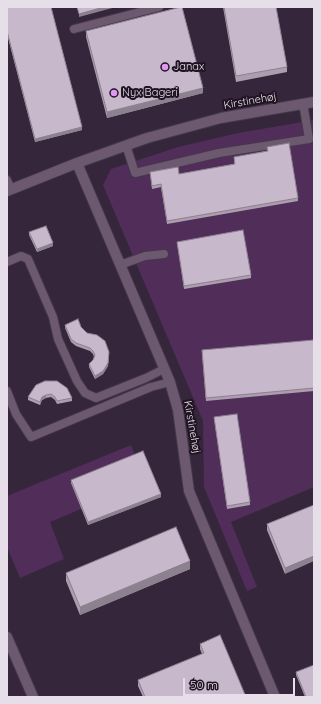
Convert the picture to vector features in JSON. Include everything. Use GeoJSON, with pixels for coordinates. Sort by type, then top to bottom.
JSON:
{"type":"FeatureCollection","features":[{"type":"Feature","properties":{"kind":"street","name":"Kirstinehøj"},"geometry":{"type":"LineString","coordinates":[[8,187],[147,138],[221,118],[314,102]]}},
{"type":"Feature","properties":{"kind":"street","name":"Kirstinehøj"},"geometry":{"type":"LineString","coordinates":[[77,163],[170,382],[178,410],[189,491],[275,697]]}},
{"type":"Feature","properties":{"kind":"street"},"geometry":{"type":"LineString","coordinates":[[7,637],[32,697]]}},
{"type":"Feature","properties":{"kind":"lane"},"geometry":{"type":"LineString","coordinates":[[74,29],[159,7]]}},
{"type":"Feature","properties":{"kind":"lane"},"geometry":{"type":"LineString","coordinates":[[126,145],[136,173],[218,153],[309,138],[303,103]]}},
{"type":"Feature","properties":{"kind":"lane"},"geometry":{"type":"LineString","coordinates":[[120,265],[145,256],[164,254]]}},
{"type":"Feature","properties":{"kind":"lane"},"geometry":{"type":"LineString","coordinates":[[7,262],[22,256],[28,259],[53,317],[58,339],[77,381],[85,393],[96,398],[164,370]]}},
{"type":"Feature","properties":{"kind":"lane"},"geometry":{"type":"LineString","coordinates":[[7,391],[16,414],[31,437],[151,387],[170,382]]}},
{"type":"Feature","properties":{"kind":"shaded area"},"geometry":{"type":"Polygon","coordinates":[[[7,7],[314,7],[314,697],[7,697],[7,7]]]}},
{"type":"Feature","properties":{"kind":"shaded area"},"geometry":{"type":"Polygon","coordinates":[[[314,120],[314,487],[231,522],[257,587],[247,591],[204,487],[203,421],[103,185],[111,169],[178,147],[238,133],[314,120]]]}},
{"type":"Feature","properties":{"kind":"shaded area"},"geometry":{"type":"Polygon","coordinates":[[[131,445],[136,457],[81,509],[50,522],[64,559],[20,578],[7,547],[7,496],[131,445]]]}},
{"type":"Feature","properties":{"kind":"building"},"geometry":{"type":"Polygon","coordinates":[[[7,7],[51,7],[82,127],[35,139],[7,31],[7,7]]]}},
{"type":"Feature","properties":{"kind":"building"},"geometry":{"type":"Polygon","coordinates":[[[77,7],[104,7],[79,14],[77,7]]]}},
{"type":"Feature","properties":{"kind":"building"},"geometry":{"type":"Polygon","coordinates":[[[182,7],[203,88],[107,112],[86,31],[182,7]]]}},
{"type":"Feature","properties":{"kind":"building"},"geometry":{"type":"Polygon","coordinates":[[[224,7],[276,7],[287,67],[236,76],[224,7]]]}},
{"type":"Feature","properties":{"kind":"building"},"geometry":{"type":"Polygon","coordinates":[[[289,143],[298,198],[167,221],[161,184],[152,186],[150,172],[178,167],[179,174],[235,164],[234,157],[268,151],[267,147],[289,143]]]}},
{"type":"Feature","properties":{"kind":"building"},"geometry":{"type":"Polygon","coordinates":[[[46,226],[53,243],[37,249],[29,232],[46,226]]]}},
{"type":"Feature","properties":{"kind":"building"},"geometry":{"type":"Polygon","coordinates":[[[243,230],[251,275],[184,286],[177,242],[243,230]]]}},
{"type":"Feature","properties":{"kind":"building"},"geometry":{"type":"Polygon","coordinates":[[[78,319],[81,327],[87,333],[97,335],[105,341],[109,352],[108,363],[103,371],[95,376],[89,364],[95,355],[93,351],[71,339],[65,325],[78,319]]]}},
{"type":"Feature","properties":{"kind":"building"},"geometry":{"type":"Polygon","coordinates":[[[314,340],[314,388],[206,398],[202,350],[314,340]]]}},
{"type":"Feature","properties":{"kind":"building"},"geometry":{"type":"Polygon","coordinates":[[[45,381],[57,381],[67,388],[72,398],[57,401],[51,394],[42,397],[40,402],[28,397],[36,385],[45,381]]]}},
{"type":"Feature","properties":{"kind":"building"},"geometry":{"type":"Polygon","coordinates":[[[237,414],[250,502],[227,506],[214,417],[237,414]]]}},
{"type":"Feature","properties":{"kind":"building"},"geometry":{"type":"Polygon","coordinates":[[[143,451],[161,494],[88,522],[71,480],[143,451]]]}},
{"type":"Feature","properties":{"kind":"building"},"geometry":{"type":"Polygon","coordinates":[[[314,505],[314,556],[285,568],[267,524],[314,505]]]}},
{"type":"Feature","properties":{"kind":"building"},"geometry":{"type":"Polygon","coordinates":[[[176,527],[190,561],[80,607],[66,573],[176,527]]]}},
{"type":"Feature","properties":{"kind":"building"},"geometry":{"type":"Polygon","coordinates":[[[220,635],[246,697],[145,697],[138,680],[204,653],[200,644],[220,635]]]}},
{"type":"Feature","properties":{"kind":"building"},"geometry":{"type":"Polygon","coordinates":[[[314,665],[314,697],[306,697],[296,672],[314,665]]]}},
{"type":"Feature","properties":{"kind":"place","name":"Janax"},"geometry":{"type":"Point","coordinates":[165,67]}},
{"type":"Feature","properties":{"kind":"place","name":"Nyx Bageri"},"geometry":{"type":"Point","coordinates":[114,93]}}]}
